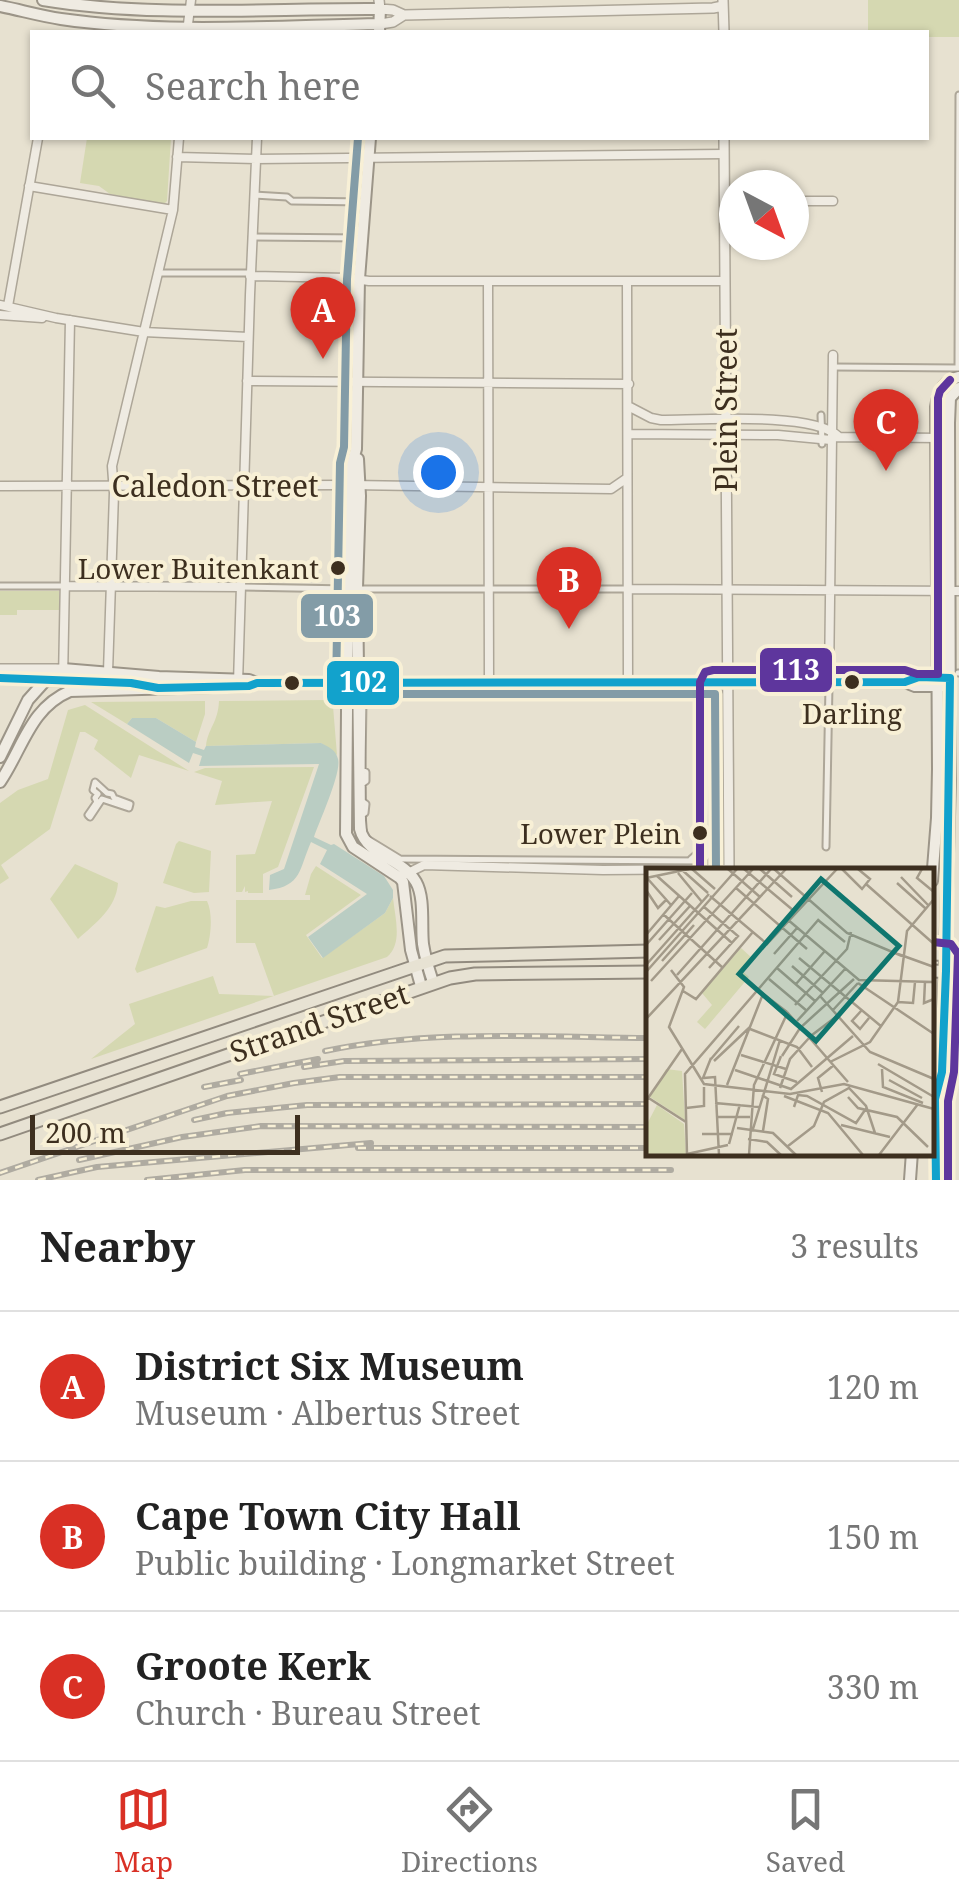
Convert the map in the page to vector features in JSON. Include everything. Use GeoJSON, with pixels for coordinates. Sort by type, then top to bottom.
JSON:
{"type":"FeatureCollection","features":[{"type":"Feature","properties":{"kind":"main road"},"geometry":{"type":"LineString","coordinates":[[0,6],[59,24],[187,30],[375,28],[374,4],[190,5],[142,10],[43,0]]}},
{"type":"Feature","properties":{"kind":"main road"},"geometry":{"type":"LineString","coordinates":[[367,140],[356,381],[347,838],[358,851],[404,875],[410,950],[421,963],[427,984]]}},
{"type":"Feature","properties":{"kind":"main road"},"geometry":{"type":"LineString","coordinates":[[933,868],[937,682],[950,591],[954,489],[950,398],[952,378],[959,376]]}},
{"type":"Feature","properties":{"kind":"main road"},"geometry":{"type":"LineString","coordinates":[[948,1180],[942,1072],[953,972],[946,872],[954,780],[954,678],[936,438],[938,394],[953,388]]}},
{"type":"Feature","properties":{"kind":"main road"},"geometry":{"type":"LineString","coordinates":[[1,754],[28,700],[46,680],[63,674],[108,672],[238,683]]}},
{"type":"Feature","properties":{"kind":"main road"},"geometry":{"type":"LineString","coordinates":[[63,674],[158,688]]}},
{"type":"Feature","properties":{"kind":"main road"},"geometry":{"type":"LineString","coordinates":[[0,782],[38,713],[70,691],[238,683],[905,682],[914,678],[937,682],[954,678]]}},
{"type":"Feature","properties":{"kind":"main road","name":"Strand Street"},"geometry":{"type":"LineString","coordinates":[[0,1107],[445,956],[646,951]]}},
{"type":"Feature","properties":{"kind":"main road","name":"Strand Street"},"geometry":{"type":"LineString","coordinates":[[0,1134],[427,984],[476,974],[646,972]]}},
{"type":"Feature","properties":{"kind":"main road"},"geometry":{"type":"LineString","coordinates":[[910,1180],[912,1155]]}},
{"type":"Feature","properties":{"kind":"street"},"geometry":{"type":"LineString","coordinates":[[375,28],[404,16],[723,3],[724,30]]}},
{"type":"Feature","properties":{"kind":"street"},"geometry":{"type":"LineString","coordinates":[[374,4],[404,16]]}},
{"type":"Feature","properties":{"kind":"street"},"geometry":{"type":"LineString","coordinates":[[187,30],[190,5]]}},
{"type":"Feature","properties":{"kind":"street"},"geometry":{"type":"LineString","coordinates":[[833,367],[958,368],[959,95]]}},
{"type":"Feature","properties":{"kind":"street"},"geometry":{"type":"LineString","coordinates":[[38,140],[4,305],[56,318]]}},
{"type":"Feature","properties":{"kind":"street"},"geometry":{"type":"LineString","coordinates":[[108,672],[112,466],[173,210],[178,140]]}},
{"type":"Feature","properties":{"kind":"street"},"geometry":{"type":"LineString","coordinates":[[238,683],[256,140]]}},
{"type":"Feature","properties":{"kind":"street","name":"Plein Street"},"geometry":{"type":"LineString","coordinates":[[724,140],[726,170]]}},
{"type":"Feature","properties":{"kind":"street"},"geometry":{"type":"LineString","coordinates":[[177,157],[724,154]]}},
{"type":"Feature","properties":{"kind":"street"},"geometry":{"type":"LineString","coordinates":[[29,186],[173,210]]}},
{"type":"Feature","properties":{"kind":"street"},"geometry":{"type":"LineString","coordinates":[[254,195],[287,197],[292,201],[364,202]]}},
{"type":"Feature","properties":{"kind":"street"},"geometry":{"type":"LineString","coordinates":[[809,201],[832,200]]}},
{"type":"Feature","properties":{"kind":"street"},"geometry":{"type":"LineString","coordinates":[[252,236],[362,238]]}},
{"type":"Feature","properties":{"kind":"street","name":"Plein Street"},"geometry":{"type":"LineString","coordinates":[[725,260],[729,868]]}},
{"type":"Feature","properties":{"kind":"street"},"geometry":{"type":"LineString","coordinates":[[158,273],[359,280],[724,281]]}},
{"type":"Feature","properties":{"kind":"street"},"geometry":{"type":"LineString","coordinates":[[488,281],[489,682]]}},
{"type":"Feature","properties":{"kind":"street"},"geometry":{"type":"LineString","coordinates":[[628,281],[628,682]]}},
{"type":"Feature","properties":{"kind":"street"},"geometry":{"type":"LineString","coordinates":[[0,315],[56,318],[144,332],[248,337]]}},
{"type":"Feature","properties":{"kind":"street"},"geometry":{"type":"LineString","coordinates":[[0,669],[63,674],[70,320]]}},
{"type":"Feature","properties":{"kind":"street"},"geometry":{"type":"LineString","coordinates":[[826,848],[833,354]]}},
{"type":"Feature","properties":{"kind":"street"},"geometry":{"type":"LineString","coordinates":[[247,381],[628,384]]}},
{"type":"Feature","properties":{"kind":"street"},"geometry":{"type":"LineString","coordinates":[[628,406],[651,418],[790,420],[822,426]]}},
{"type":"Feature","properties":{"kind":"street"},"geometry":{"type":"LineString","coordinates":[[821,415],[829,438]]}},
{"type":"Feature","properties":{"kind":"street"},"geometry":{"type":"LineString","coordinates":[[628,434],[949,438]]}},
{"type":"Feature","properties":{"kind":"street"},"geometry":{"type":"LineString","coordinates":[[611,489],[627,478]]}},
{"type":"Feature","properties":{"kind":"street","name":"Caledon Street"},"geometry":{"type":"LineString","coordinates":[[0,486],[611,489]]}},
{"type":"Feature","properties":{"kind":"street"},"geometry":{"type":"LineString","coordinates":[[611,489],[621,496],[627,508]]}},
{"type":"Feature","properties":{"kind":"street"},"geometry":{"type":"LineString","coordinates":[[0,586],[950,591]]}},
{"type":"Feature","properties":{"kind":"street"},"geometry":{"type":"LineString","coordinates":[[0,678],[46,680]]}},
{"type":"Feature","properties":{"kind":"street"},"geometry":{"type":"LineString","coordinates":[[713,682],[713,868]]}},
{"type":"Feature","properties":{"kind":"street"},"geometry":{"type":"LineString","coordinates":[[705,694],[708,844],[706,859],[688,862],[396,858],[363,834],[364,698],[705,694]]}},
{"type":"Feature","properties":{"kind":"street"},"geometry":{"type":"LineString","coordinates":[[1,754],[16,756]]}},
{"type":"Feature","properties":{"kind":"street"},"geometry":{"type":"LineString","coordinates":[[95,782],[114,798],[130,804],[129,808],[102,800],[90,816],[98,794],[92,790],[95,782]]}},
{"type":"Feature","properties":{"kind":"street"},"geometry":{"type":"LineString","coordinates":[[404,875],[424,866],[646,870]]}},
{"type":"Feature","properties":{"kind":"green space"},"geometry":{"type":"Polygon","coordinates":[[[868,0],[959,0],[959,37],[929,37],[929,30],[868,30],[868,0]]]}},
{"type":"Feature","properties":{"kind":"green space"},"geometry":{"type":"Polygon","coordinates":[[[87,140],[171,140],[164,204],[110,194],[99,186],[80,183],[87,140]]]}},
{"type":"Feature","properties":{"kind":"green space"},"geometry":{"type":"Polygon","coordinates":[[[0,591],[59,591],[60,610],[17,610],[17,615],[0,615],[0,591]]]}},
{"type":"Feature","properties":{"kind":"green space"},"geometry":{"type":"Polygon","coordinates":[[[328,700],[333,706],[337,755],[321,743],[206,746],[219,701],[328,700]]]}},
{"type":"Feature","properties":{"kind":"green space"},"geometry":{"type":"Polygon","coordinates":[[[205,701],[196,742],[156,718],[132,718],[127,724],[91,702],[205,701]]]}},
{"type":"Feature","properties":{"kind":"green space"},"geometry":{"type":"Polygon","coordinates":[[[85,705],[189,771],[139,755],[131,778],[94,749],[98,740],[80,732],[50,829],[1,865],[9,878],[0,884],[0,803],[18,790],[48,779],[68,710],[85,705]]]}},
{"type":"Feature","properties":{"kind":"green space"},"geometry":{"type":"Polygon","coordinates":[[[314,767],[278,867],[263,874],[263,893],[245,892],[245,886],[242,892],[236,892],[236,855],[255,854],[272,801],[215,805],[222,781],[194,772],[205,768],[314,767]]]}},
{"type":"Feature","properties":{"kind":"green space"},"geometry":{"type":"Polygon","coordinates":[[[179,841],[211,851],[209,892],[194,893],[163,883],[179,841]]]}},
{"type":"Feature","properties":{"kind":"green space"},"geometry":{"type":"Polygon","coordinates":[[[75,864],[118,883],[109,907],[78,939],[50,899],[75,864]]]}},
{"type":"Feature","properties":{"kind":"green space"},"geometry":{"type":"Polygon","coordinates":[[[316,866],[361,895],[306,935],[322,958],[385,913],[393,898],[396,937],[387,957],[274,996],[255,943],[236,943],[236,900],[310,900],[310,895],[305,895],[316,866]]]}},
{"type":"Feature","properties":{"kind":"green space"},"geometry":{"type":"Polygon","coordinates":[[[207,901],[209,906],[207,948],[137,973],[135,969],[156,906],[165,908],[207,901]]]}},
{"type":"Feature","properties":{"kind":"green space"},"geometry":{"type":"Polygon","coordinates":[[[213,976],[219,994],[274,996],[91,1059],[135,1024],[129,1004],[213,976]]]}},
{"type":"Feature","properties":{"kind":"shaded area"},"geometry":{"type":"Polygon","coordinates":[[[132,718],[156,718],[204,750],[206,746],[321,743],[332,749],[338,759],[337,775],[314,837],[334,844],[384,876],[393,890],[385,913],[323,958],[308,937],[367,894],[320,864],[327,850],[311,842],[294,880],[269,890],[270,875],[284,869],[319,764],[199,766],[202,756],[193,753],[189,763],[127,724],[132,718]]]}},
{"type":"Feature","properties":{"kind":"railway"},"geometry":{"type":"LineString","coordinates":[[325,1051],[446,1037],[646,1038]]}},
{"type":"Feature","properties":{"kind":"railway"},"geometry":{"type":"LineString","coordinates":[[240,1074],[318,1059]]}},
{"type":"Feature","properties":{"kind":"railway"},"geometry":{"type":"LineString","coordinates":[[304,1067],[344,1061],[646,1059]]}},
{"type":"Feature","properties":{"kind":"railway"},"geometry":{"type":"LineString","coordinates":[[0,1173],[227,1096],[294,1083],[340,1077],[646,1077]]}},
{"type":"Feature","properties":{"kind":"railway"},"geometry":{"type":"LineString","coordinates":[[204,1087],[241,1080]]}},
{"type":"Feature","properties":{"kind":"railway"},"geometry":{"type":"LineString","coordinates":[[194,1120],[307,1105],[646,1104]]}},
{"type":"Feature","properties":{"kind":"railway"},"geometry":{"type":"LineString","coordinates":[[79,1160],[182,1137],[261,1126],[646,1127]]}},
{"type":"Feature","properties":{"kind":"railway"},"geometry":{"type":"LineString","coordinates":[[38,1180],[97,1167],[371,1143]]}},
{"type":"Feature","properties":{"kind":"railway"},"geometry":{"type":"LineString","coordinates":[[358,1148],[646,1148]]}},
{"type":"Feature","properties":{"kind":"railway"},"geometry":{"type":"LineString","coordinates":[[147,1180],[245,1170],[671,1170]]}},
{"type":"Feature","properties":{"kind":"transit line","name":"103"},"geometry":{"type":"LineString","coordinates":[[358,140],[347,279],[336,688],[347,694],[715,694],[716,868]]}},
{"type":"Feature","properties":{"kind":"transit line","name":"113"},"geometry":{"type":"LineString","coordinates":[[700,868],[700,682],[705,672],[905,670],[938,674],[938,398],[950,380]]}},
{"type":"Feature","properties":{"kind":"transit line","name":"102"},"geometry":{"type":"LineString","coordinates":[[0,678],[131,683],[158,688],[257,683],[905,682],[919,677],[950,678],[946,971],[942,1072],[935,1099],[936,1180]]}},
{"type":"Feature","properties":{"kind":"transit line","name":"113"},"geometry":{"type":"LineString","coordinates":[[934,942],[951,944],[958,954],[954,1072],[948,1101],[948,1180]]}},
{"type":"Feature","properties":{"kind":"place","name":"District Six Museum"},"geometry":{"type":"Point","coordinates":[323,359]}},
{"type":"Feature","properties":{"kind":"place","name":"Groote Kerk"},"geometry":{"type":"Point","coordinates":[886,471]}},
{"type":"Feature","properties":{"kind":"place","name":"Lower Buitenkant"},"geometry":{"type":"Point","coordinates":[338,568]}},
{"type":"Feature","properties":{"kind":"place","name":"Cape Town City Hall"},"geometry":{"type":"Point","coordinates":[569,629]}},
{"type":"Feature","properties":{"kind":"place","name":"Darling"},"geometry":{"type":"Point","coordinates":[852,682]}},
{"type":"Feature","properties":{"kind":"place","name":"Lower Plein"},"geometry":{"type":"Point","coordinates":[700,833]}}]}
